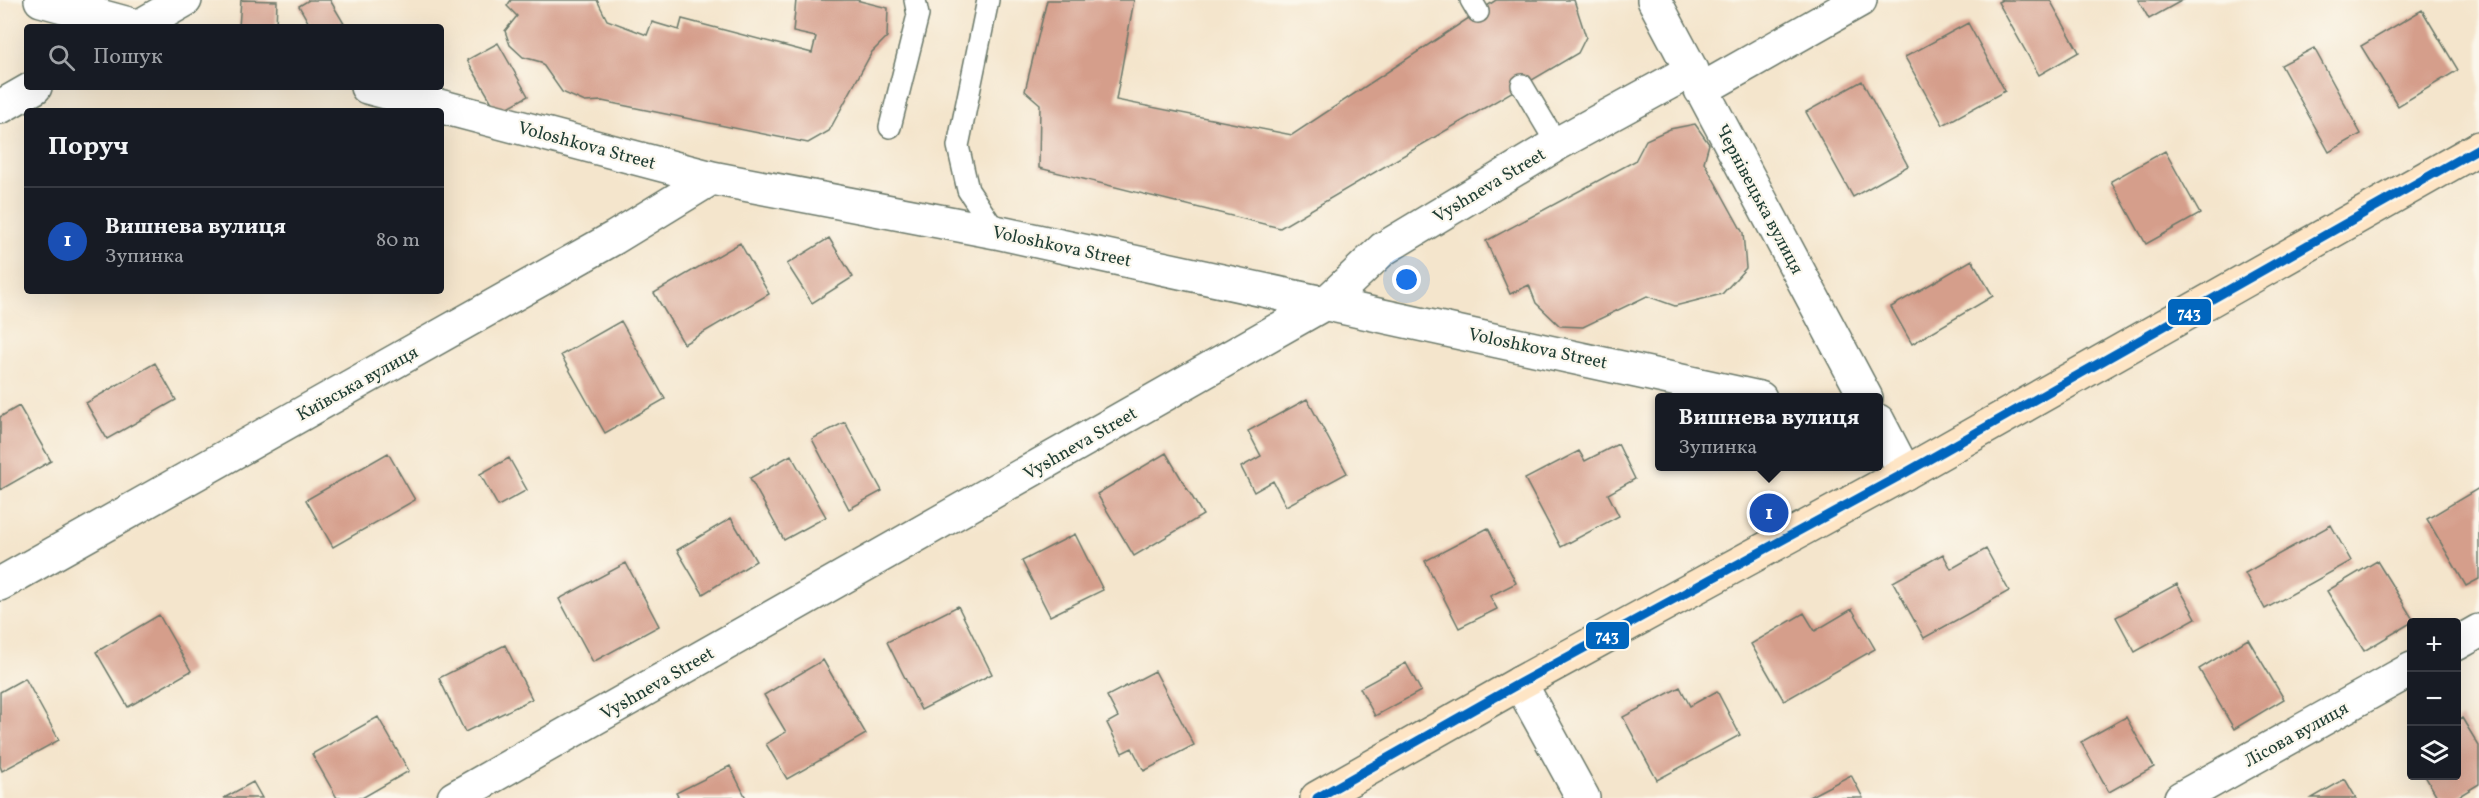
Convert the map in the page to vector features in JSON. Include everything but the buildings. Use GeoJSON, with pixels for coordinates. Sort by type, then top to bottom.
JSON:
{"type":"FeatureCollection","features":[{"type":"Feature","properties":{"kind":"main road"},"geometry":{"type":"LineString","coordinates":[[1317,798],[1520,683],[1905,473],[2479,148]]}},
{"type":"Feature","properties":{"kind":"street"},"geometry":{"type":"LineString","coordinates":[[41,0],[128,24]]}},
{"type":"Feature","properties":{"kind":"street"},"geometry":{"type":"LineString","coordinates":[[144,24],[185,0]]}},
{"type":"Feature","properties":{"kind":"street","name":"Чернівецька вулиця"},"geometry":{"type":"LineString","coordinates":[[1654,0],[1863,393]]}},
{"type":"Feature","properties":{"kind":"street","name":"Vyshneva Street"},"geometry":{"type":"LineString","coordinates":[[454,798],[1328,302],[1383,249],[1557,144],[1697,80],[1860,0]]}},
{"type":"Feature","properties":{"kind":"street"},"geometry":{"type":"LineString","coordinates":[[0,107],[30,90]]}},
{"type":"Feature","properties":{"kind":"street","name":"Voloshkova Street"},"geometry":{"type":"LineString","coordinates":[[378,90],[712,178],[996,232],[1328,302],[1738,393]]}},
{"type":"Feature","properties":{"kind":"street","name":"Київська вулиця"},"geometry":{"type":"LineString","coordinates":[[0,584],[614,238],[712,178]]}},
{"type":"Feature","properties":{"kind":"street","name":"Чернівецька вулиця"},"geometry":{"type":"LineString","coordinates":[[1883,431],[1905,473]]}},
{"type":"Feature","properties":{"kind":"street"},"geometry":{"type":"LineString","coordinates":[[2461,642],[2479,632]]}},
{"type":"Feature","properties":{"kind":"street","name":"Лісова вулиця"},"geometry":{"type":"LineString","coordinates":[[2181,798],[2407,672]]}},
{"type":"Feature","properties":{"kind":"street"},"geometry":{"type":"LineString","coordinates":[[1520,683],[1583,798]]}},
{"type":"Feature","properties":{"kind":"lane"},"geometry":{"type":"LineString","coordinates":[[890,127],[918,15],[915,0]]}},
{"type":"Feature","properties":{"kind":"lane"},"geometry":{"type":"LineString","coordinates":[[988,0],[958,146],[968,190],[996,232]]}},
{"type":"Feature","properties":{"kind":"lane"},"geometry":{"type":"LineString","coordinates":[[1522,85],[1557,144]]}},
{"type":"Feature","properties":{"kind":"transit line","name":"743"},"geometry":{"type":"LineString","coordinates":[[1317,798],[1520,683],[1905,473],[2479,148]]}},
{"type":"Feature","properties":{"kind":"place","name":"Вишнева вулиця"},"geometry":{"type":"Point","coordinates":[1769,513]}}]}
